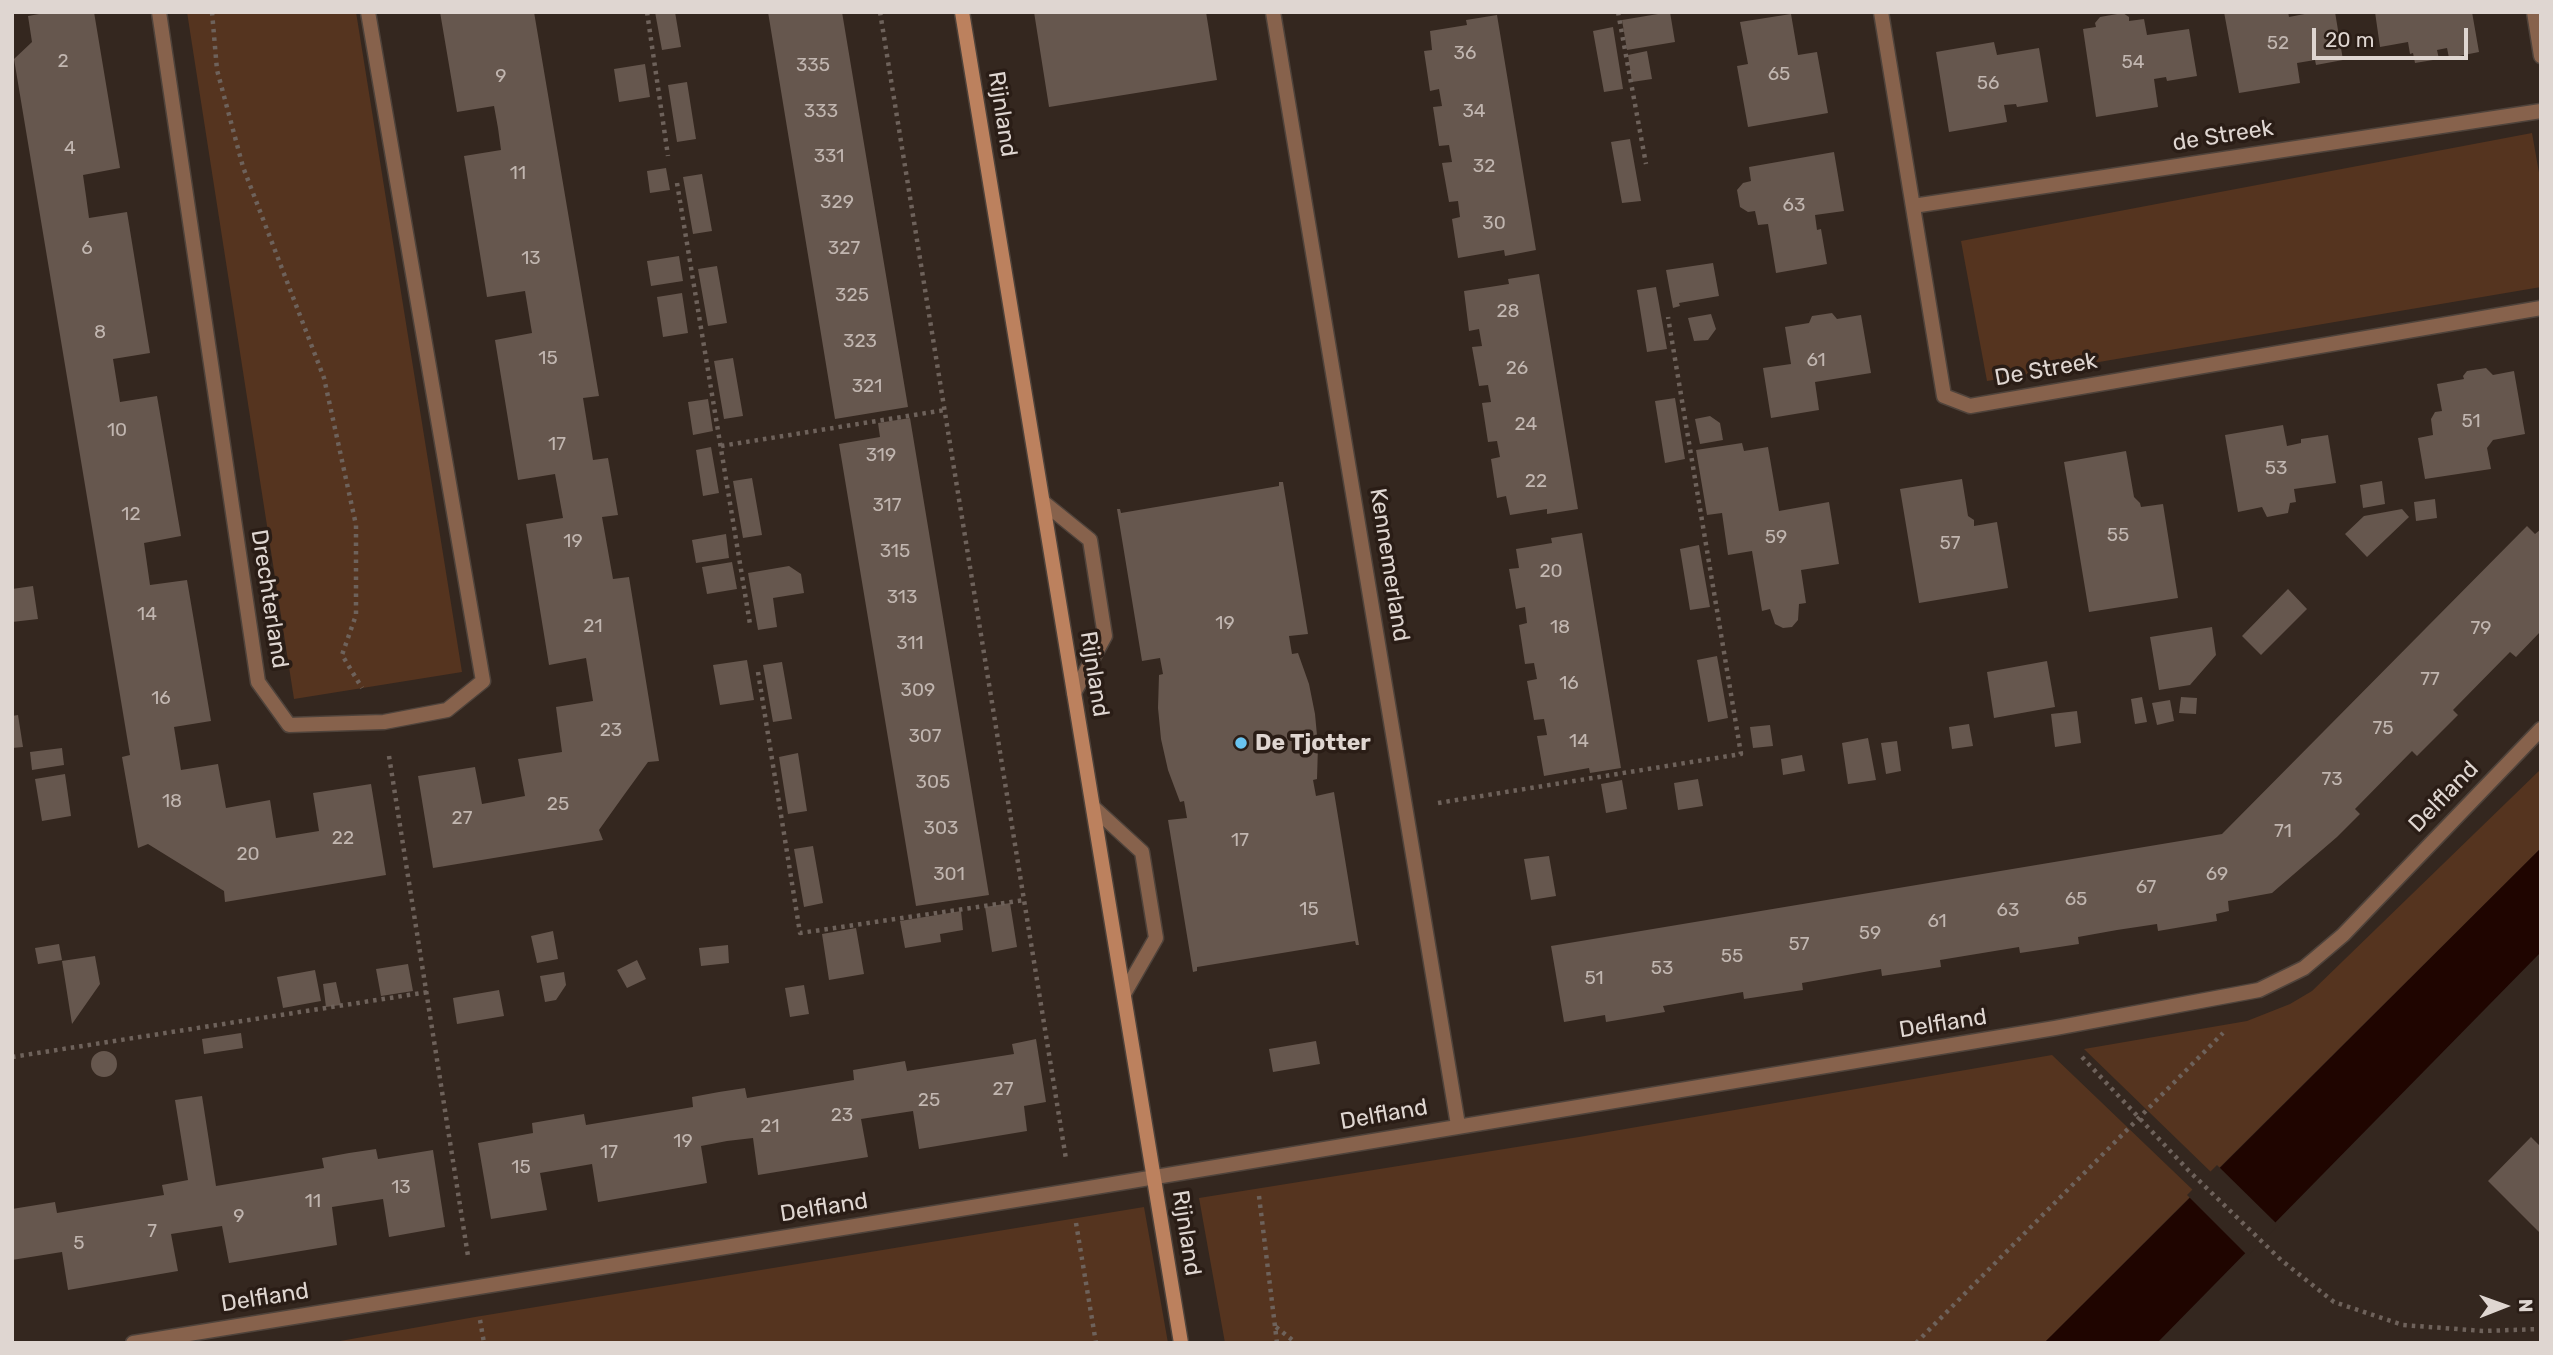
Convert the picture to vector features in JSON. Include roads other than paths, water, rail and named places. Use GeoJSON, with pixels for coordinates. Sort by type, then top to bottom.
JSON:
{"type":"FeatureCollection","features":[{"type":"Feature","properties":{"kind":"street","name":"Drechterland"},"geometry":{"type":"LineString","coordinates":[[159,12],[258,682],[289,724],[384,722],[447,710],[483,681],[368,12]]}},
{"type":"Feature","properties":{"kind":"street","name":"Rijnland"},"geometry":{"type":"LineString","coordinates":[[962,12],[1181,1343]]}},
{"type":"Feature","properties":{"kind":"street","name":"Kennemerland"},"geometry":{"type":"LineString","coordinates":[[1273,12],[1458,1125]]}},
{"type":"Feature","properties":{"kind":"street","name":"De Streek"},"geometry":{"type":"LineString","coordinates":[[1881,12],[1944,396],[1970,406],[2541,308]]}},
{"type":"Feature","properties":{"kind":"street"},"geometry":{"type":"LineString","coordinates":[[2534,12],[2541,56]]}},
{"type":"Feature","properties":{"kind":"street","name":"de Streek"},"geometry":{"type":"LineString","coordinates":[[1913,206],[2541,111]]}},
{"type":"Feature","properties":{"kind":"street"},"geometry":{"type":"LineString","coordinates":[[1043,502],[1090,540],[1105,636],[1074,693]]}},
{"type":"Feature","properties":{"kind":"street","name":"Delfland"},"geometry":{"type":"LineString","coordinates":[[133,1343],[2055,1028],[2259,989],[2304,968],[2343,935],[2541,729]]}},
{"type":"Feature","properties":{"kind":"street"},"geometry":{"type":"LineString","coordinates":[[1094,808],[1142,852],[1156,937],[1125,992]]}},
{"type":"Feature","properties":{"kind":"place","name":"De Tjotter"},"geometry":{"type":"Point","coordinates":[1241,743]}}]}
